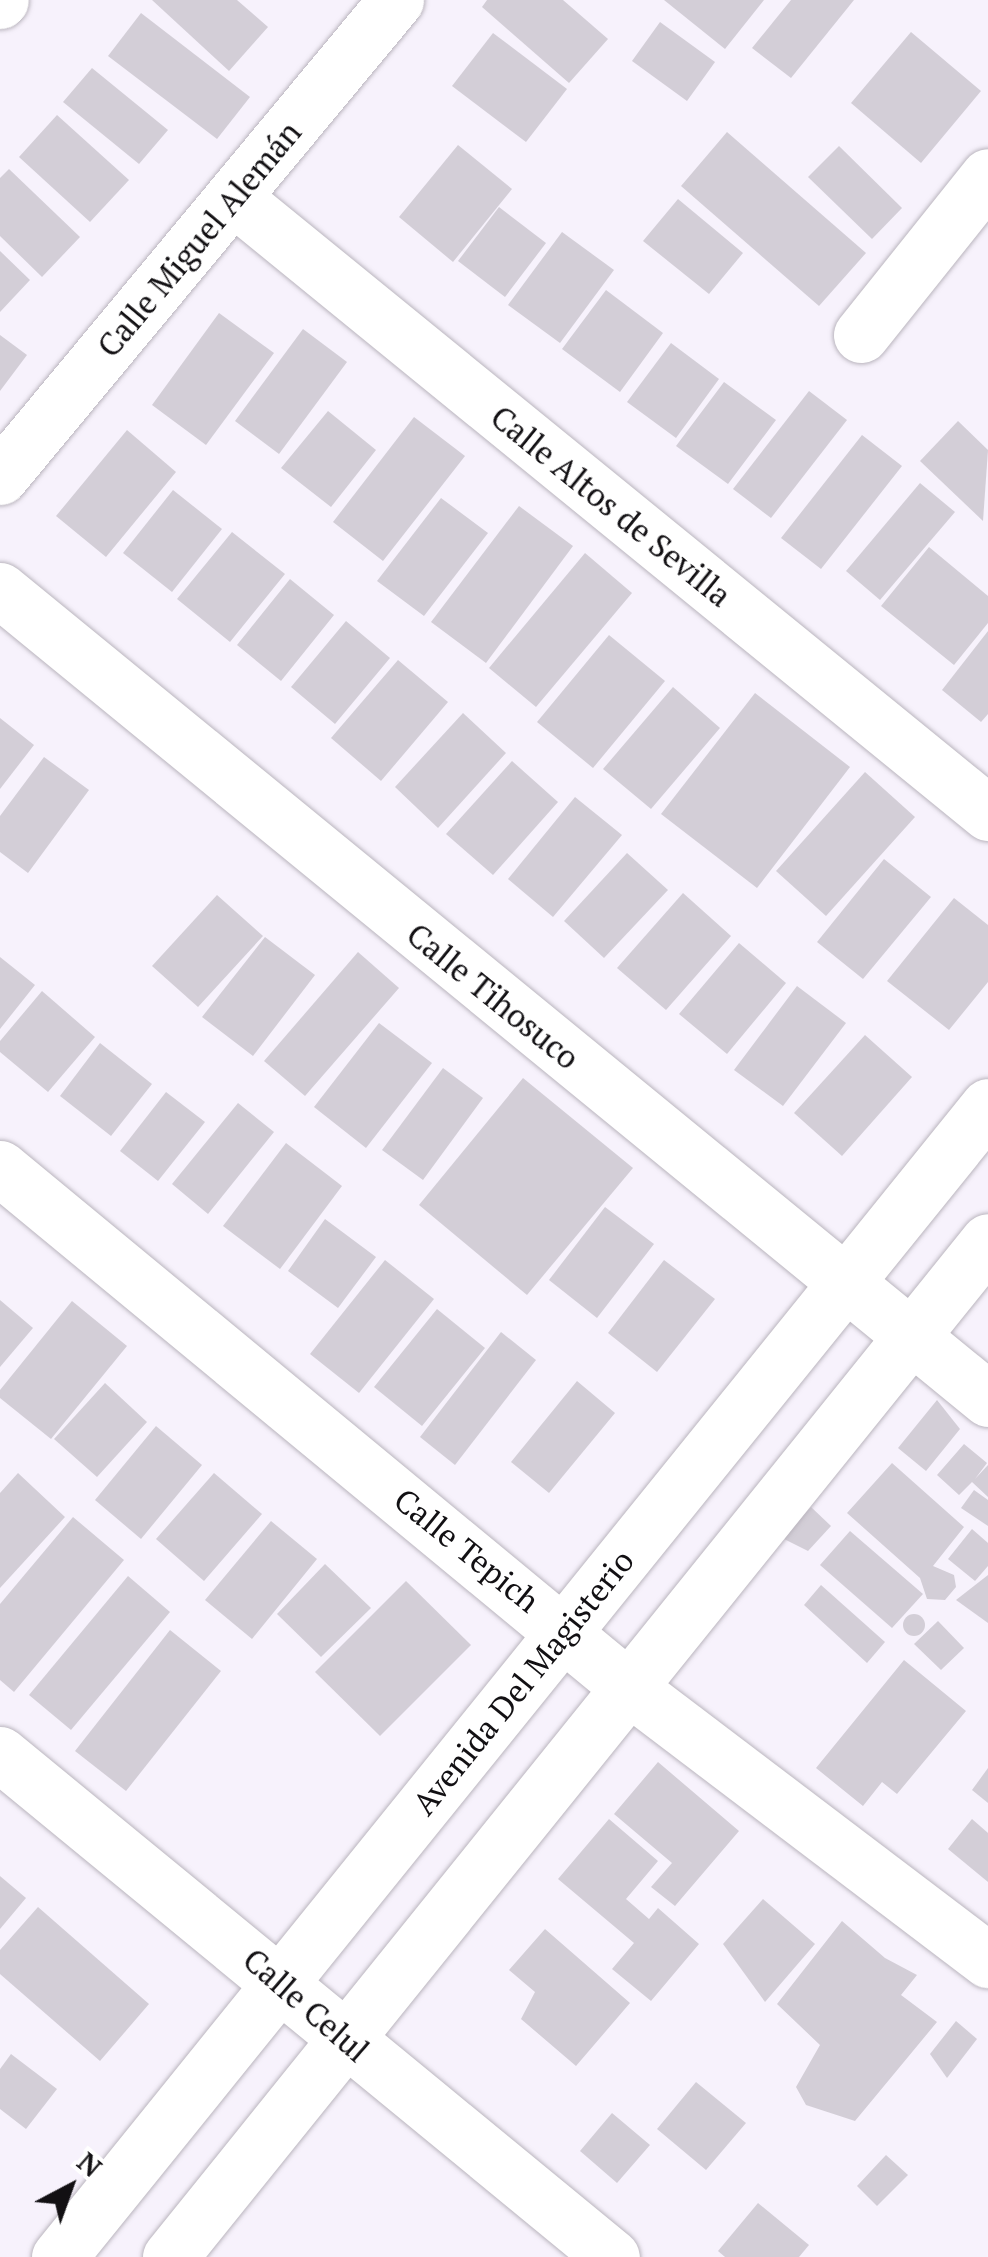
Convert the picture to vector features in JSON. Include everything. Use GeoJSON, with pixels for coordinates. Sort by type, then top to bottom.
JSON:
{"type":"FeatureCollection","features":[{"type":"Feature","properties":{"kind":"street","name":"Calle Miguel Alemán"},"geometry":{"type":"LineString","coordinates":[[0,477],[396,0]]}},
{"type":"Feature","properties":{"kind":"street"},"geometry":{"type":"LineString","coordinates":[[861,335],[988,176]]}},
{"type":"Feature","properties":{"kind":"street","name":"Calle Altos de Sevilla"},"geometry":{"type":"LineString","coordinates":[[234,199],[988,813]]}},
{"type":"Feature","properties":{"kind":"street","name":"Calle Tihosuco"},"geometry":{"type":"LineString","coordinates":[[0,590],[988,1399]]}},
{"type":"Feature","properties":{"kind":"street","name":"Avenida Del Magisterio"},"geometry":{"type":"LineString","coordinates":[[58,2257],[988,1106]]}},
{"type":"Feature","properties":{"kind":"street","name":"Calle Tepich"},"geometry":{"type":"LineString","coordinates":[[0,1168],[565,1630],[628,1687],[988,1960]]}},
{"type":"Feature","properties":{"kind":"street"},"geometry":{"type":"LineString","coordinates":[[170,2257],[988,1241]]}},
{"type":"Feature","properties":{"kind":"street","name":"Calle Celul"},"geometry":{"type":"LineString","coordinates":[[0,1754],[282,1981],[344,2041],[612,2257]]}},
{"type":"Feature","properties":{"kind":"building"},"geometry":{"type":"Polygon","coordinates":[[[152,0],[237,0],[268,27],[229,71],[152,0]]]}},
{"type":"Feature","properties":{"kind":"building"},"geometry":{"type":"Polygon","coordinates":[[[487,0],[563,0],[608,39],[569,83],[482,7],[487,0]]]}},
{"type":"Feature","properties":{"kind":"building"},"geometry":{"type":"Polygon","coordinates":[[[664,0],[764,0],[725,49],[664,0]]]}},
{"type":"Feature","properties":{"kind":"building"},"geometry":{"type":"Polygon","coordinates":[[[791,0],[854,0],[791,78],[752,48],[791,0]]]}},
{"type":"Feature","properties":{"kind":"building"},"geometry":{"type":"Polygon","coordinates":[[[141,13],[250,97],[217,139],[108,56],[141,13]]]}},
{"type":"Feature","properties":{"kind":"building"},"geometry":{"type":"Polygon","coordinates":[[[660,22],[715,62],[687,101],[632,61],[660,22]]]}},
{"type":"Feature","properties":{"kind":"building"},"geometry":{"type":"Polygon","coordinates":[[[911,32],[981,91],[921,163],[851,103],[911,32]]]}},
{"type":"Feature","properties":{"kind":"building"},"geometry":{"type":"Polygon","coordinates":[[[493,33],[567,89],[526,142],[452,86],[493,33]]]}},
{"type":"Feature","properties":{"kind":"building"},"geometry":{"type":"Polygon","coordinates":[[[92,68],[168,130],[139,164],[63,102],[92,68]]]}},
{"type":"Feature","properties":{"kind":"building"},"geometry":{"type":"Polygon","coordinates":[[[57,115],[129,180],[90,222],[19,157],[57,115]]]}},
{"type":"Feature","properties":{"kind":"building"},"geometry":{"type":"Polygon","coordinates":[[[727,132],[866,253],[819,306],[681,186],[727,132]]]}},
{"type":"Feature","properties":{"kind":"building"},"geometry":{"type":"Polygon","coordinates":[[[458,145],[512,189],[453,262],[399,217],[458,145]]]}},
{"type":"Feature","properties":{"kind":"building"},"geometry":{"type":"Polygon","coordinates":[[[839,146],[902,208],[872,239],[808,177],[839,146]]]}},
{"type":"Feature","properties":{"kind":"building"},"geometry":{"type":"Polygon","coordinates":[[[9,169],[80,237],[42,277],[0,236],[0,178],[9,169]]]}},
{"type":"Feature","properties":{"kind":"building"},"geometry":{"type":"Polygon","coordinates":[[[678,199],[743,253],[709,294],[643,241],[678,199]]]}},
{"type":"Feature","properties":{"kind":"building"},"geometry":{"type":"Polygon","coordinates":[[[499,207],[546,243],[505,297],[458,261],[499,207]]]}},
{"type":"Feature","properties":{"kind":"building"},"geometry":{"type":"Polygon","coordinates":[[[562,232],[614,270],[560,343],[508,305],[562,232]]]}},
{"type":"Feature","properties":{"kind":"building"},"geometry":{"type":"Polygon","coordinates":[[[0,251],[30,280],[0,312],[0,251]]]}},
{"type":"Feature","properties":{"kind":"building"},"geometry":{"type":"Polygon","coordinates":[[[606,290],[663,333],[620,392],[562,349],[606,290]]]}},
{"type":"Feature","properties":{"kind":"building"},"geometry":{"type":"Polygon","coordinates":[[[219,313],[274,353],[206,445],[152,405],[219,313]]]}},
{"type":"Feature","properties":{"kind":"building"},"geometry":{"type":"Polygon","coordinates":[[[303,329],[347,362],[279,454],[235,421],[303,329]]]}},
{"type":"Feature","properties":{"kind":"building"},"geometry":{"type":"Polygon","coordinates":[[[0,335],[27,355],[0,391],[0,335]]]}},
{"type":"Feature","properties":{"kind":"building"},"geometry":{"type":"Polygon","coordinates":[[[671,343],[719,379],[676,438],[627,402],[671,343]]]}},
{"type":"Feature","properties":{"kind":"building"},"geometry":{"type":"Polygon","coordinates":[[[724,382],[776,420],[728,484],[676,446],[724,382]]]}},
{"type":"Feature","properties":{"kind":"building"},"geometry":{"type":"Polygon","coordinates":[[[809,391],[847,420],[771,518],[733,489],[809,391]]]}},
{"type":"Feature","properties":{"kind":"building"},"geometry":{"type":"Polygon","coordinates":[[[328,411],[376,450],[331,507],[281,468],[328,411]]]}},
{"type":"Feature","properties":{"kind":"building"},"geometry":{"type":"Polygon","coordinates":[[[414,417],[465,456],[383,561],[333,522],[414,417]]]}},
{"type":"Feature","properties":{"kind":"building"},"geometry":{"type":"Polygon","coordinates":[[[958,421],[988,450],[983,521],[920,461],[958,421]]]}},
{"type":"Feature","properties":{"kind":"building"},"geometry":{"type":"Polygon","coordinates":[[[127,430],[176,472],[106,557],[56,516],[127,430]]]}},
{"type":"Feature","properties":{"kind":"building"},"geometry":{"type":"Polygon","coordinates":[[[862,435],[902,466],[821,569],[781,538],[862,435]]]}},
{"type":"Feature","properties":{"kind":"building"},"geometry":{"type":"Polygon","coordinates":[[[920,483],[955,512],[880,600],[846,571],[920,483]]]}},
{"type":"Feature","properties":{"kind":"building"},"geometry":{"type":"Polygon","coordinates":[[[173,490],[222,529],[172,592],[123,553],[173,490]]]}},
{"type":"Feature","properties":{"kind":"building"},"geometry":{"type":"Polygon","coordinates":[[[441,498],[488,533],[424,616],[377,581],[441,498]]]}},
{"type":"Feature","properties":{"kind":"building"},"geometry":{"type":"Polygon","coordinates":[[[519,506],[573,546],[486,663],[431,622],[519,506]]]}},
{"type":"Feature","properties":{"kind":"building"},"geometry":{"type":"Polygon","coordinates":[[[232,532],[285,574],[230,642],[177,599],[232,532]]]}},
{"type":"Feature","properties":{"kind":"building"},"geometry":{"type":"Polygon","coordinates":[[[929,547],[988,596],[988,623],[954,665],[881,606],[929,547]]]}},
{"type":"Feature","properties":{"kind":"building"},"geometry":{"type":"Polygon","coordinates":[[[585,553],[632,593],[536,707],[489,668],[585,553]]]}},
{"type":"Feature","properties":{"kind":"building"},"geometry":{"type":"Polygon","coordinates":[[[290,579],[334,615],[281,681],[237,645],[290,579]]]}},
{"type":"Feature","properties":{"kind":"building"},"geometry":{"type":"Polygon","coordinates":[[[346,621],[390,658],[335,724],[291,687],[346,621]]]}},
{"type":"Feature","properties":{"kind":"building"},"geometry":{"type":"Polygon","coordinates":[[[988,631],[988,714],[981,722],[942,690],[988,631]]]}},
{"type":"Feature","properties":{"kind":"building"},"geometry":{"type":"Polygon","coordinates":[[[609,635],[665,681],[593,768],[537,722],[609,635]]]}},
{"type":"Feature","properties":{"kind":"building"},"geometry":{"type":"Polygon","coordinates":[[[398,660],[448,702],[381,781],[331,738],[398,660]]]}},
{"type":"Feature","properties":{"kind":"building"},"geometry":{"type":"Polygon","coordinates":[[[673,687],[720,728],[651,809],[603,769],[673,687]]]}},
{"type":"Feature","properties":{"kind":"building"},"geometry":{"type":"Polygon","coordinates":[[[755,693],[850,767],[757,888],[661,814],[755,693]]]}},
{"type":"Feature","properties":{"kind":"building"},"geometry":{"type":"Polygon","coordinates":[[[463,713],[506,753],[438,828],[395,787],[463,713]]]}},
{"type":"Feature","properties":{"kind":"building"},"geometry":{"type":"Polygon","coordinates":[[[0,718],[34,745],[0,789],[0,718]]]}},
{"type":"Feature","properties":{"kind":"building"},"geometry":{"type":"Polygon","coordinates":[[[44,757],[89,790],[28,873],[0,852],[0,816],[44,757]]]}},
{"type":"Feature","properties":{"kind":"building"},"geometry":{"type":"Polygon","coordinates":[[[512,761],[558,802],[493,875],[446,834],[512,761]]]}},
{"type":"Feature","properties":{"kind":"building"},"geometry":{"type":"Polygon","coordinates":[[[865,772],[915,817],[826,916],[776,871],[865,772]]]}},
{"type":"Feature","properties":{"kind":"building"},"geometry":{"type":"Polygon","coordinates":[[[575,797],[622,835],[553,917],[508,879],[575,797]]]}},
{"type":"Feature","properties":{"kind":"building"},"geometry":{"type":"Polygon","coordinates":[[[627,853],[668,890],[604,958],[564,921],[627,853]]]}},
{"type":"Feature","properties":{"kind":"building"},"geometry":{"type":"Polygon","coordinates":[[[884,859],[931,897],[863,979],[817,942],[884,859]]]}},
{"type":"Feature","properties":{"kind":"building"},"geometry":{"type":"Polygon","coordinates":[[[683,893],[731,936],[666,1010],[617,968],[683,893]]]}},
{"type":"Feature","properties":{"kind":"building"},"geometry":{"type":"Polygon","coordinates":[[[217,895],[263,936],[198,1007],[152,966],[217,895]]]}},
{"type":"Feature","properties":{"kind":"building"},"geometry":{"type":"Polygon","coordinates":[[[954,898],[988,925],[988,982],[949,1030],[887,981],[954,898]]]}},
{"type":"Feature","properties":{"kind":"building"},"geometry":{"type":"Polygon","coordinates":[[[265,937],[315,975],[253,1056],[202,1017],[265,937]]]}},
{"type":"Feature","properties":{"kind":"building"},"geometry":{"type":"Polygon","coordinates":[[[739,943],[786,983],[727,1054],[679,1014],[739,943]]]}},
{"type":"Feature","properties":{"kind":"building"},"geometry":{"type":"Polygon","coordinates":[[[358,952],[399,988],[305,1096],[264,1061],[358,952]]]}},
{"type":"Feature","properties":{"kind":"building"},"geometry":{"type":"Polygon","coordinates":[[[0,957],[35,985],[0,1029],[0,957]]]}},
{"type":"Feature","properties":{"kind":"building"},"geometry":{"type":"Polygon","coordinates":[[[797,986],[846,1023],[783,1106],[734,1070],[797,986]]]}},
{"type":"Feature","properties":{"kind":"building"},"geometry":{"type":"Polygon","coordinates":[[[42,991],[95,1037],[48,1092],[0,1052],[0,1041],[42,991]]]}},
{"type":"Feature","properties":{"kind":"building"},"geometry":{"type":"Polygon","coordinates":[[[379,1023],[432,1063],[366,1148],[314,1107],[379,1023]]]}},
{"type":"Feature","properties":{"kind":"building"},"geometry":{"type":"Polygon","coordinates":[[[865,1035],[912,1077],[842,1156],[794,1113],[865,1035]]]}},
{"type":"Feature","properties":{"kind":"building"},"geometry":{"type":"Polygon","coordinates":[[[100,1043],[152,1084],[111,1136],[60,1096],[100,1043]]]}},
{"type":"Feature","properties":{"kind":"building"},"geometry":{"type":"Polygon","coordinates":[[[443,1068],[483,1098],[423,1180],[382,1150],[443,1068]]]}},
{"type":"Feature","properties":{"kind":"building"},"geometry":{"type":"Polygon","coordinates":[[[523,1078],[633,1168],[527,1295],[419,1205],[523,1078]]]}},
{"type":"Feature","properties":{"kind":"building"},"geometry":{"type":"Polygon","coordinates":[[[166,1092],[205,1122],[158,1181],[120,1151],[166,1092]]]}},
{"type":"Feature","properties":{"kind":"building"},"geometry":{"type":"Polygon","coordinates":[[[238,1103],[274,1132],[208,1214],[172,1184],[238,1103]]]}},
{"type":"Feature","properties":{"kind":"building"},"geometry":{"type":"Polygon","coordinates":[[[286,1143],[342,1186],[280,1269],[223,1226],[286,1143]]]}},
{"type":"Feature","properties":{"kind":"building"},"geometry":{"type":"Polygon","coordinates":[[[605,1207],[654,1244],[597,1318],[549,1280],[605,1207]]]}},
{"type":"Feature","properties":{"kind":"building"},"geometry":{"type":"Polygon","coordinates":[[[325,1219],[376,1257],[338,1308],[288,1271],[325,1219]]]}},
{"type":"Feature","properties":{"kind":"building"},"geometry":{"type":"Polygon","coordinates":[[[385,1260],[434,1299],[359,1393],[310,1354],[385,1260]]]}},
{"type":"Feature","properties":{"kind":"building"},"geometry":{"type":"Polygon","coordinates":[[[664,1260],[715,1299],[657,1372],[608,1333],[664,1260]]]}},
{"type":"Feature","properties":{"kind":"building"},"geometry":{"type":"Polygon","coordinates":[[[0,1300],[33,1328],[0,1367],[0,1300]]]}},
{"type":"Feature","properties":{"kind":"building"},"geometry":{"type":"Polygon","coordinates":[[[72,1301],[127,1346],[51,1439],[0,1398],[0,1390],[72,1301]]]}},
{"type":"Feature","properties":{"kind":"building"},"geometry":{"type":"Polygon","coordinates":[[[437,1309],[485,1348],[422,1426],[374,1387],[437,1309]]]}},
{"type":"Feature","properties":{"kind":"building"},"geometry":{"type":"Polygon","coordinates":[[[501,1332],[536,1360],[455,1465],[420,1437],[501,1332]]]}},
{"type":"Feature","properties":{"kind":"building"},"geometry":{"type":"Polygon","coordinates":[[[577,1381],[615,1413],[549,1493],[511,1462],[577,1381]]]}},
{"type":"Feature","properties":{"kind":"building"},"geometry":{"type":"Polygon","coordinates":[[[105,1383],[147,1422],[97,1477],[54,1439],[105,1383]]]}},
{"type":"Feature","properties":{"kind":"building"},"geometry":{"type":"Polygon","coordinates":[[[937,1400],[960,1429],[926,1471],[898,1448],[937,1400]]]}},
{"type":"Feature","properties":{"kind":"building"},"geometry":{"type":"Polygon","coordinates":[[[156,1426],[202,1465],[141,1539],[95,1500],[156,1426]]]}},
{"type":"Feature","properties":{"kind":"building"},"geometry":{"type":"Polygon","coordinates":[[[964,1444],[987,1463],[975,1479],[988,1465],[988,1497],[972,1482],[959,1495],[937,1475],[964,1444]]]}},
{"type":"Feature","properties":{"kind":"building"},"geometry":{"type":"Polygon","coordinates":[[[892,1463],[964,1527],[933,1566],[954,1575],[956,1587],[945,1600],[927,1599],[920,1578],[847,1513],[892,1463]]]}},
{"type":"Feature","properties":{"kind":"building"},"geometry":{"type":"Polygon","coordinates":[[[18,1473],[65,1517],[0,1588],[0,1493],[18,1473]]]}},
{"type":"Feature","properties":{"kind":"building"},"geometry":{"type":"Polygon","coordinates":[[[214,1473],[262,1514],[204,1581],[156,1539],[214,1473]]]}},
{"type":"Feature","properties":{"kind":"building"},"geometry":{"type":"Polygon","coordinates":[[[974,1490],[988,1500],[988,1526],[961,1508],[974,1490]]]}},
{"type":"Feature","properties":{"kind":"building"},"geometry":{"type":"Polygon","coordinates":[[[811,1507],[831,1526],[808,1551],[782,1538],[811,1507]]]}},
{"type":"Feature","properties":{"kind":"building"},"geometry":{"type":"Polygon","coordinates":[[[73,1517],[124,1560],[14,1692],[0,1680],[0,1604],[73,1517]]]}},
{"type":"Feature","properties":{"kind":"building"},"geometry":{"type":"Polygon","coordinates":[[[271,1521],[317,1559],[252,1639],[205,1600],[271,1521]]]}},
{"type":"Feature","properties":{"kind":"building"},"geometry":{"type":"Polygon","coordinates":[[[972,1529],[988,1543],[988,1566],[975,1581],[948,1559],[972,1529]]]}},
{"type":"Feature","properties":{"kind":"building"},"geometry":{"type":"Polygon","coordinates":[[[850,1531],[923,1594],[892,1628],[820,1565],[850,1531]]]}},
{"type":"Feature","properties":{"kind":"building"},"geometry":{"type":"Polygon","coordinates":[[[325,1564],[371,1608],[321,1657],[277,1614],[325,1564]]]}},
{"type":"Feature","properties":{"kind":"building"},"geometry":{"type":"Polygon","coordinates":[[[988,1575],[988,1623],[956,1600],[988,1575]]]}},
{"type":"Feature","properties":{"kind":"building"},"geometry":{"type":"Polygon","coordinates":[[[128,1576],[170,1612],[71,1730],[29,1695],[128,1576]]]}},
{"type":"Feature","properties":{"kind":"building"},"geometry":{"type":"Polygon","coordinates":[[[406,1581],[471,1645],[380,1736],[315,1672],[406,1581]]]}},
{"type":"Feature","properties":{"kind":"building"},"geometry":{"type":"Polygon","coordinates":[[[821,1585],[885,1642],[867,1663],[804,1605],[821,1585]]]}},
{"type":"Feature","properties":{"kind":"building"},"geometry":{"type":"Polygon","coordinates":[[[914,1614],[922,1617],[922,1633],[914,1636],[906,1633],[903,1625],[906,1617],[914,1614]]]}},
{"type":"Feature","properties":{"kind":"building"},"geometry":{"type":"Polygon","coordinates":[[[938,1621],[964,1648],[941,1670],[914,1644],[938,1621]]]}},
{"type":"Feature","properties":{"kind":"building"},"geometry":{"type":"Polygon","coordinates":[[[170,1630],[221,1671],[126,1791],[75,1751],[170,1630]]]}},
{"type":"Feature","properties":{"kind":"building"},"geometry":{"type":"Polygon","coordinates":[[[904,1660],[966,1711],[897,1794],[882,1782],[863,1806],[816,1768],[904,1660]]]}},
{"type":"Feature","properties":{"kind":"building"},"geometry":{"type":"Polygon","coordinates":[[[658,1762],[739,1831],[675,1906],[651,1887],[672,1863],[614,1814],[658,1762]]]}},
{"type":"Feature","properties":{"kind":"building"},"geometry":{"type":"Polygon","coordinates":[[[988,1768],[988,1803],[972,1790],[988,1768]]]}},
{"type":"Feature","properties":{"kind":"building"},"geometry":{"type":"Polygon","coordinates":[[[609,1819],[658,1861],[626,1899],[649,1919],[658,1908],[699,1944],[651,2001],[612,1969],[634,1943],[558,1879],[609,1819]]]}},
{"type":"Feature","properties":{"kind":"building"},"geometry":{"type":"Polygon","coordinates":[[[972,1819],[988,1833],[988,1882],[948,1849],[972,1819]]]}},
{"type":"Feature","properties":{"kind":"building"},"geometry":{"type":"Polygon","coordinates":[[[0,1876],[26,1898],[0,1929],[0,1876]]]}},
{"type":"Feature","properties":{"kind":"building"},"geometry":{"type":"Polygon","coordinates":[[[763,1899],[815,1944],[765,2002],[723,1944],[763,1899]]]}},
{"type":"Feature","properties":{"kind":"building"},"geometry":{"type":"Polygon","coordinates":[[[38,1907],[149,2004],[100,2061],[0,1974],[0,1950],[38,1907]]]}},
{"type":"Feature","properties":{"kind":"building"},"geometry":{"type":"Polygon","coordinates":[[[842,1921],[885,1958],[917,1975],[901,1995],[937,2022],[855,2121],[806,2105],[796,2087],[820,2045],[777,2004],[842,1921]]]}},
{"type":"Feature","properties":{"kind":"building"},"geometry":{"type":"Polygon","coordinates":[[[545,1929],[630,2003],[576,2066],[521,2019],[535,1992],[509,1970],[545,1929]]]}},
{"type":"Feature","properties":{"kind":"building"},"geometry":{"type":"Polygon","coordinates":[[[956,2021],[977,2039],[947,2078],[930,2054],[956,2021]]]}},
{"type":"Feature","properties":{"kind":"building"},"geometry":{"type":"Polygon","coordinates":[[[11,2054],[57,2089],[26,2129],[0,2109],[0,2069],[11,2054]]]}},
{"type":"Feature","properties":{"kind":"building"},"geometry":{"type":"Polygon","coordinates":[[[696,2082],[746,2123],[706,2170],[657,2129],[696,2082]]]}},
{"type":"Feature","properties":{"kind":"building"},"geometry":{"type":"Polygon","coordinates":[[[612,2113],[650,2145],[617,2183],[580,2151],[612,2113]]]}},
{"type":"Feature","properties":{"kind":"building"},"geometry":{"type":"Polygon","coordinates":[[[886,2155],[908,2175],[877,2206],[857,2186],[886,2155]]]}},
{"type":"Feature","properties":{"kind":"building"},"geometry":{"type":"Polygon","coordinates":[[[758,2203],[809,2245],[799,2257],[725,2257],[718,2251],[758,2203]]]}}]}
